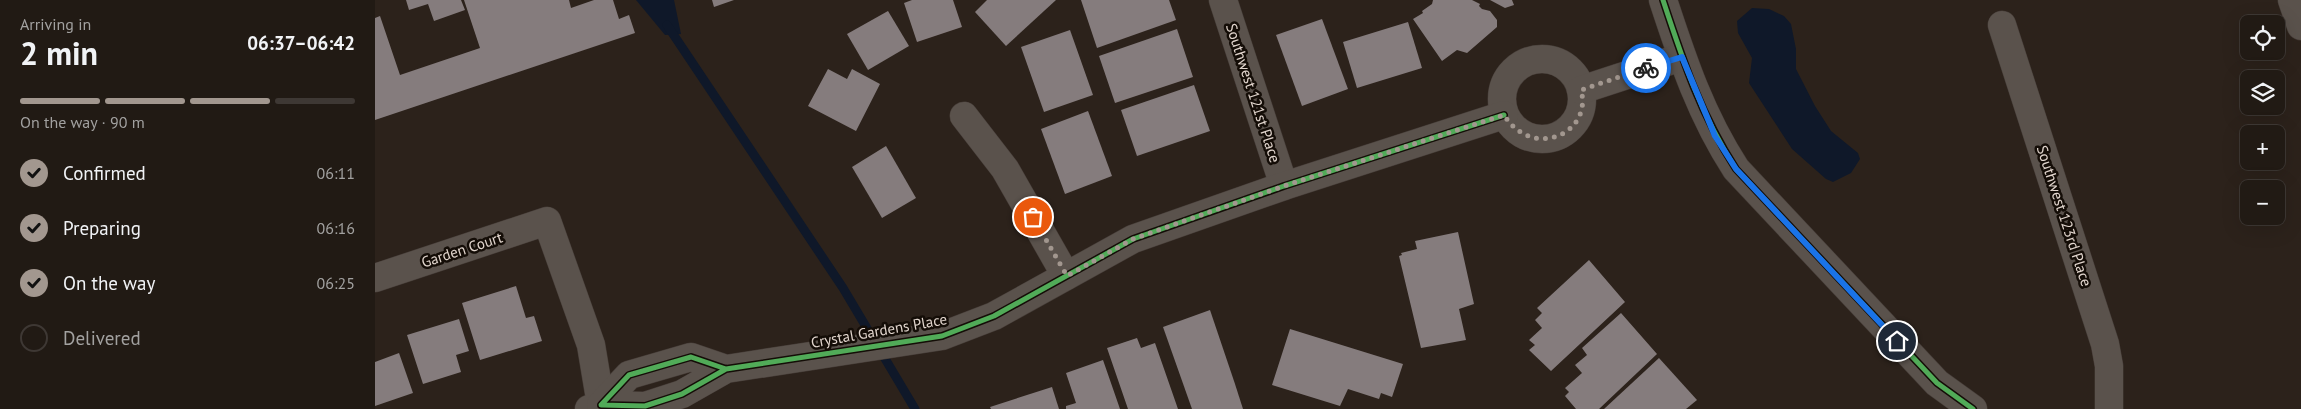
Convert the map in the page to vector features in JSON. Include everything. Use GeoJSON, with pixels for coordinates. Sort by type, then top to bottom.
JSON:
{"type":"FeatureCollection","features":[{"type":"Feature","properties":{"kind":"street"},"geometry":{"type":"LineString","coordinates":[[1663,0],[1682,57],[1715,136],[1736,169],[1937,384],[1973,409]]}},
{"type":"Feature","properties":{"kind":"street"},"geometry":{"type":"LineString","coordinates":[[2292,0],[2301,26]]}},
{"type":"Feature","properties":{"kind":"street","name":"Southwest 121st Place"},"geometry":{"type":"LineString","coordinates":[[1226,1],[1284,186]]}},
{"type":"Feature","properties":{"kind":"street","name":"Southwest 123rd Place"},"geometry":{"type":"LineString","coordinates":[[2001,25],[2105,344],[2109,366],[2109,409]]}},
{"type":"Feature","properties":{"kind":"street"},"geometry":{"type":"LineString","coordinates":[[1581,90],[1682,57]]}},
{"type":"Feature","properties":{"kind":"street"},"geometry":{"type":"LineString","coordinates":[[1536,59],[1554,61],[1568,68],[1577,80],[1581,90],[1581,109],[1576,121],[1561,135],[1546,140],[1528,138],[1511,127],[1504,115],[1502,94],[1507,79],[1517,68],[1529,61],[1536,59]]}},
{"type":"Feature","properties":{"kind":"street","name":"Crystal Gardens Place"},"geometry":{"type":"LineString","coordinates":[[594,407],[629,375],[691,357],[726,369],[942,336],[994,316],[1133,239],[1284,186],[1504,115]]}},
{"type":"Feature","properties":{"kind":"street"},"geometry":{"type":"LineString","coordinates":[[964,116],[1005,169],[1067,276]]}},
{"type":"Feature","properties":{"kind":"street","name":"Garden Court"},"geometry":{"type":"LineString","coordinates":[[375,278],[547,221],[591,344],[594,407]]}},
{"type":"Feature","properties":{"kind":"water"},"geometry":{"type":"Polygon","coordinates":[[[636,0],[674,0],[681,34],[665,35],[636,0]]]}},
{"type":"Feature","properties":{"kind":"water"},"geometry":{"type":"Polygon","coordinates":[[[1752,8],[1769,9],[1784,16],[1791,24],[1796,49],[1796,69],[1815,106],[1831,131],[1858,153],[1860,159],[1851,173],[1833,182],[1826,179],[1792,149],[1749,83],[1752,58],[1738,33],[1737,21],[1752,8]]]}},
{"type":"Feature","properties":{"kind":"building"},"geometry":{"type":"Polygon","coordinates":[[[406,0],[461,0],[465,10],[434,21],[428,4],[409,10],[406,0]]]}},
{"type":"Feature","properties":{"kind":"building"},"geometry":{"type":"Polygon","coordinates":[[[464,0],[569,0],[571,8],[594,0],[613,0],[619,19],[629,15],[635,33],[375,120],[375,18],[380,16],[400,75],[480,48],[464,0]]]}},
{"type":"Feature","properties":{"kind":"building"},"geometry":{"type":"Polygon","coordinates":[[[712,0],[734,0],[714,7],[712,0]]]}},
{"type":"Feature","properties":{"kind":"building"},"geometry":{"type":"Polygon","coordinates":[[[912,0],[953,0],[962,27],[917,42],[904,3],[912,0]]]}},
{"type":"Feature","properties":{"kind":"building"},"geometry":{"type":"Polygon","coordinates":[[[987,0],[1056,0],[1006,46],[975,12],[987,0]]]}},
{"type":"Feature","properties":{"kind":"building"},"geometry":{"type":"Polygon","coordinates":[[[1081,0],[1169,0],[1176,20],[1097,48],[1081,0]]]}},
{"type":"Feature","properties":{"kind":"building"},"geometry":{"type":"Polygon","coordinates":[[[1433,0],[1472,0],[1480,4],[1479,6],[1482,9],[1490,11],[1497,20],[1497,27],[1467,53],[1457,50],[1442,61],[1413,19],[1423,13],[1422,11],[1432,4],[1433,0]]]}},
{"type":"Feature","properties":{"kind":"building"},"geometry":{"type":"Polygon","coordinates":[[[1490,0],[1512,0],[1514,5],[1505,8],[1490,0]]]}},
{"type":"Feature","properties":{"kind":"building"},"geometry":{"type":"Polygon","coordinates":[[[888,11],[909,46],[868,70],[847,34],[888,11]]]}},
{"type":"Feature","properties":{"kind":"building"},"geometry":{"type":"Polygon","coordinates":[[[1322,19],[1348,89],[1302,106],[1276,35],[1322,19]]]}},
{"type":"Feature","properties":{"kind":"building"},"geometry":{"type":"Polygon","coordinates":[[[1408,22],[1422,68],[1357,88],[1343,42],[1408,22]]]}},
{"type":"Feature","properties":{"kind":"building"},"geometry":{"type":"Polygon","coordinates":[[[1177,29],[1193,77],[1115,103],[1099,56],[1177,29]]]}},
{"type":"Feature","properties":{"kind":"building"},"geometry":{"type":"Polygon","coordinates":[[[1070,30],[1093,95],[1044,112],[1021,47],[1070,30]]]}},
{"type":"Feature","properties":{"kind":"building"},"geometry":{"type":"Polygon","coordinates":[[[828,69],[847,79],[852,69],[880,84],[856,131],[808,106],[828,69]]]}},
{"type":"Feature","properties":{"kind":"building"},"geometry":{"type":"Polygon","coordinates":[[[1194,85],[1210,131],[1137,156],[1121,110],[1194,85]]]}},
{"type":"Feature","properties":{"kind":"building"},"geometry":{"type":"Polygon","coordinates":[[[1088,111],[1112,176],[1065,194],[1041,129],[1088,111]]]}},
{"type":"Feature","properties":{"kind":"building"},"geometry":{"type":"Polygon","coordinates":[[[886,146],[916,198],[882,218],[852,167],[886,146]]]}},
{"type":"Feature","properties":{"kind":"building"},"geometry":{"type":"Polygon","coordinates":[[[1458,232],[1474,304],[1459,309],[1466,340],[1421,348],[1399,256],[1402,255],[1401,253],[1417,249],[1415,241],[1458,232]]]}},
{"type":"Feature","properties":{"kind":"building"},"geometry":{"type":"Polygon","coordinates":[[[1589,260],[1625,302],[1551,371],[1529,350],[1535,345],[1529,340],[1542,328],[1535,320],[1542,313],[1537,308],[1589,260]]]}},
{"type":"Feature","properties":{"kind":"building"},"geometry":{"type":"Polygon","coordinates":[[[516,286],[526,318],[534,316],[542,341],[480,360],[462,303],[516,286]]]}},
{"type":"Feature","properties":{"kind":"building"},"geometry":{"type":"Polygon","coordinates":[[[1210,310],[1243,409],[1192,409],[1163,327],[1210,310]]]}},
{"type":"Feature","properties":{"kind":"building"},"geometry":{"type":"Polygon","coordinates":[[[1621,313],[1657,354],[1599,409],[1576,409],[1565,396],[1569,392],[1565,388],[1582,373],[1575,365],[1587,355],[1582,348],[1621,313]]]}},
{"type":"Feature","properties":{"kind":"building"},"geometry":{"type":"Polygon","coordinates":[[[459,319],[469,351],[456,355],[461,372],[423,384],[407,335],[459,319]]]}},
{"type":"Feature","properties":{"kind":"building"},"geometry":{"type":"Polygon","coordinates":[[[1290,329],[1403,364],[1392,397],[1381,393],[1379,399],[1348,389],[1340,406],[1272,385],[1290,329]]]}},
{"type":"Feature","properties":{"kind":"building"},"geometry":{"type":"Polygon","coordinates":[[[1137,338],[1141,348],[1155,343],[1178,409],[1128,409],[1107,348],[1137,338]]]}},
{"type":"Feature","properties":{"kind":"building"},"geometry":{"type":"Polygon","coordinates":[[[399,353],[413,393],[375,406],[375,362],[399,353]]]}},
{"type":"Feature","properties":{"kind":"building"},"geometry":{"type":"Polygon","coordinates":[[[1659,358],[1697,400],[1686,409],[1604,409],[1659,358]]]}},
{"type":"Feature","properties":{"kind":"building"},"geometry":{"type":"Polygon","coordinates":[[[1103,360],[1120,409],[1066,409],[1066,406],[1076,403],[1066,373],[1103,360]]]}},
{"type":"Feature","properties":{"kind":"building"},"geometry":{"type":"Polygon","coordinates":[[[1052,387],[1059,409],[991,409],[990,407],[1052,387]]]}},
{"type":"Feature","properties":{"kind":"waterway"},"geometry":{"type":"LineString","coordinates":[[667,25],[843,288],[915,409]]}},
{"type":"Feature","properties":{"kind":"cycle path"},"geometry":{"type":"LineString","coordinates":[[1663,0],[1703,108],[1736,169],[1937,383],[1973,409]]}},
{"type":"Feature","properties":{"kind":"cycle path"},"geometry":{"type":"LineString","coordinates":[[726,369],[682,394],[645,406],[601,405],[629,375],[691,357],[726,369],[942,336],[994,316],[1133,239],[1284,186],[1504,115]]}},
{"type":"Feature","properties":{"kind":"way so far"},"geometry":{"type":"LineString","coordinates":[[1033,217],[1067,276],[1133,239],[1284,186],[1504,115],[1511,127],[1528,138],[1546,140],[1561,135],[1576,121],[1581,109],[1581,90],[1646,68]]}},
{"type":"Feature","properties":{"kind":"route"},"geometry":{"type":"LineString","coordinates":[[1646,68],[1682,57],[1697,99],[1715,136],[1736,169],[1897,341]]}}]}
